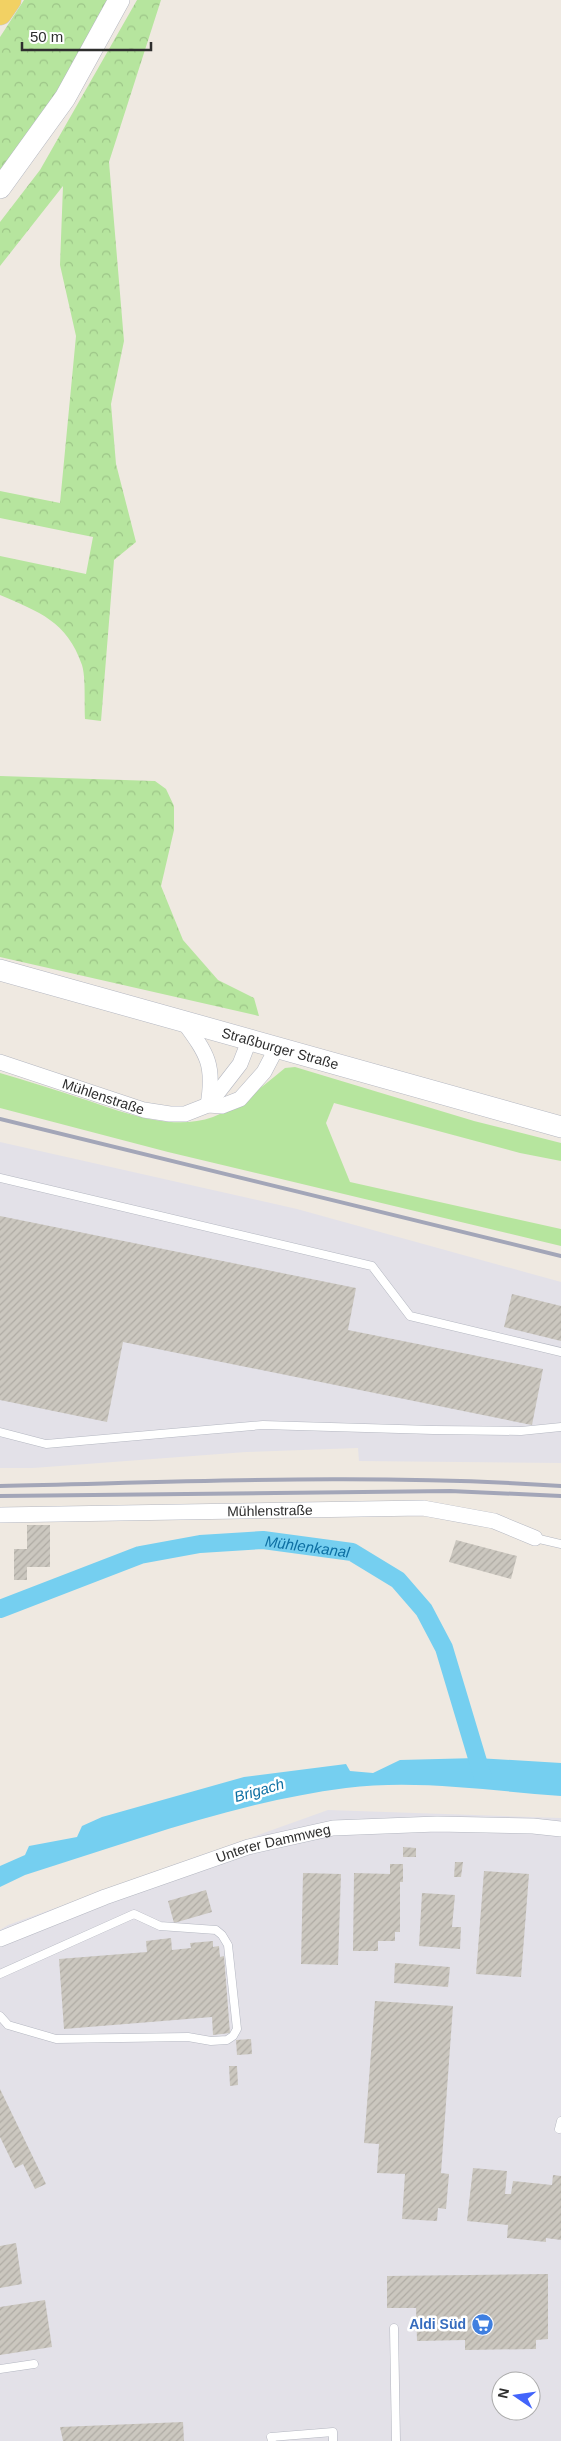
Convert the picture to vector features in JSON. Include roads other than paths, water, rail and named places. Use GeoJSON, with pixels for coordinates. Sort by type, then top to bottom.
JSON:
{"type":"FeatureCollection","features":[{"type":"Feature","properties":{"kind":"main road"},"geometry":{"type":"LineString","coordinates":[[0,13],[9,0]]}},
{"type":"Feature","properties":{"kind":"main road"},"geometry":{"type":"LineString","coordinates":[[0,188],[65,98],[119,0]]}},
{"type":"Feature","properties":{"kind":"main road","name":"Straßburger Straße"},"geometry":{"type":"LineString","coordinates":[[0,970],[561,1127]]}},
{"type":"Feature","properties":{"kind":"street"},"geometry":{"type":"LineString","coordinates":[[183,1022],[204,1051],[212,1081],[208,1105]]}},
{"type":"Feature","properties":{"kind":"street"},"geometry":{"type":"LineString","coordinates":[[208,1105],[240,1064],[249,1041]]}},
{"type":"Feature","properties":{"kind":"street","name":"Mühlenstraße"},"geometry":{"type":"LineString","coordinates":[[0,1062],[144,1110],[185,1114],[208,1105],[222,1106],[240,1099],[264,1072],[276,1048]]}},
{"type":"Feature","properties":{"kind":"street","name":"Mühlenstraße"},"geometry":{"type":"LineString","coordinates":[[0,1515],[423,1508],[494,1521],[535,1538]]}},
{"type":"Feature","properties":{"kind":"street","name":"Unterer Dammweg"},"geometry":{"type":"LineString","coordinates":[[0,1940],[105,1897],[239,1850],[333,1828],[437,1824],[533,1826],[561,1829]]}},
{"type":"Feature","properties":{"kind":"lane"},"geometry":{"type":"LineString","coordinates":[[0,1178],[372,1266],[410,1316],[561,1352]]}},
{"type":"Feature","properties":{"kind":"lane"},"geometry":{"type":"LineString","coordinates":[[0,1432],[46,1444],[263,1425],[521,1431],[561,1427]]}},
{"type":"Feature","properties":{"kind":"lane"},"geometry":{"type":"LineString","coordinates":[[535,1538],[561,1544]]}},
{"type":"Feature","properties":{"kind":"lane"},"geometry":{"type":"LineString","coordinates":[[0,1974],[134,1914],[160,1926],[216,1930],[222,1935],[228,1945],[237,2029],[233,2036],[227,2040],[211,2041],[188,2037],[56,2039],[8,2024],[0,2016]]}},
{"type":"Feature","properties":{"kind":"lane"},"geometry":{"type":"LineString","coordinates":[[394,2328],[396,2441]]}},
{"type":"Feature","properties":{"kind":"lane"},"geometry":{"type":"LineString","coordinates":[[0,2369],[34,2364]]}},
{"type":"Feature","properties":{"kind":"lane"},"geometry":{"type":"LineString","coordinates":[[272,2441],[271,2437],[332,2432],[333,2441]]}},
{"type":"Feature","properties":{"kind":"water","name":"Brigach"},"geometry":{"type":"Polygon","coordinates":[[[477,1758],[561,1763],[561,1796],[427,1785],[373,1786],[305,1794],[184,1824],[25,1875],[0,1887],[0,1866],[25,1855],[29,1846],[77,1837],[82,1826],[102,1817],[244,1777],[346,1764],[350,1771],[373,1773],[400,1760],[477,1758]]]}},
{"type":"Feature","properties":{"kind":"waterway","name":"Mühlenkanal"},"geometry":{"type":"LineString","coordinates":[[0,1609],[140,1555],[200,1544],[263,1540],[352,1552],[398,1580],[424,1610],[444,1648],[483,1778]]}},
{"type":"Feature","properties":{"kind":"railway"},"geometry":{"type":"LineString","coordinates":[[0,1119],[561,1256]]}},
{"type":"Feature","properties":{"kind":"railway"},"geometry":{"type":"LineString","coordinates":[[0,1486],[351,1479],[491,1482],[561,1486]]}},
{"type":"Feature","properties":{"kind":"railway"},"geometry":{"type":"LineString","coordinates":[[0,1496],[450,1491],[561,1496]]}},
{"type":"Feature","properties":{"kind":"place","name":"Aldi Süd"},"geometry":{"type":"Point","coordinates":[482,2324]}}]}
